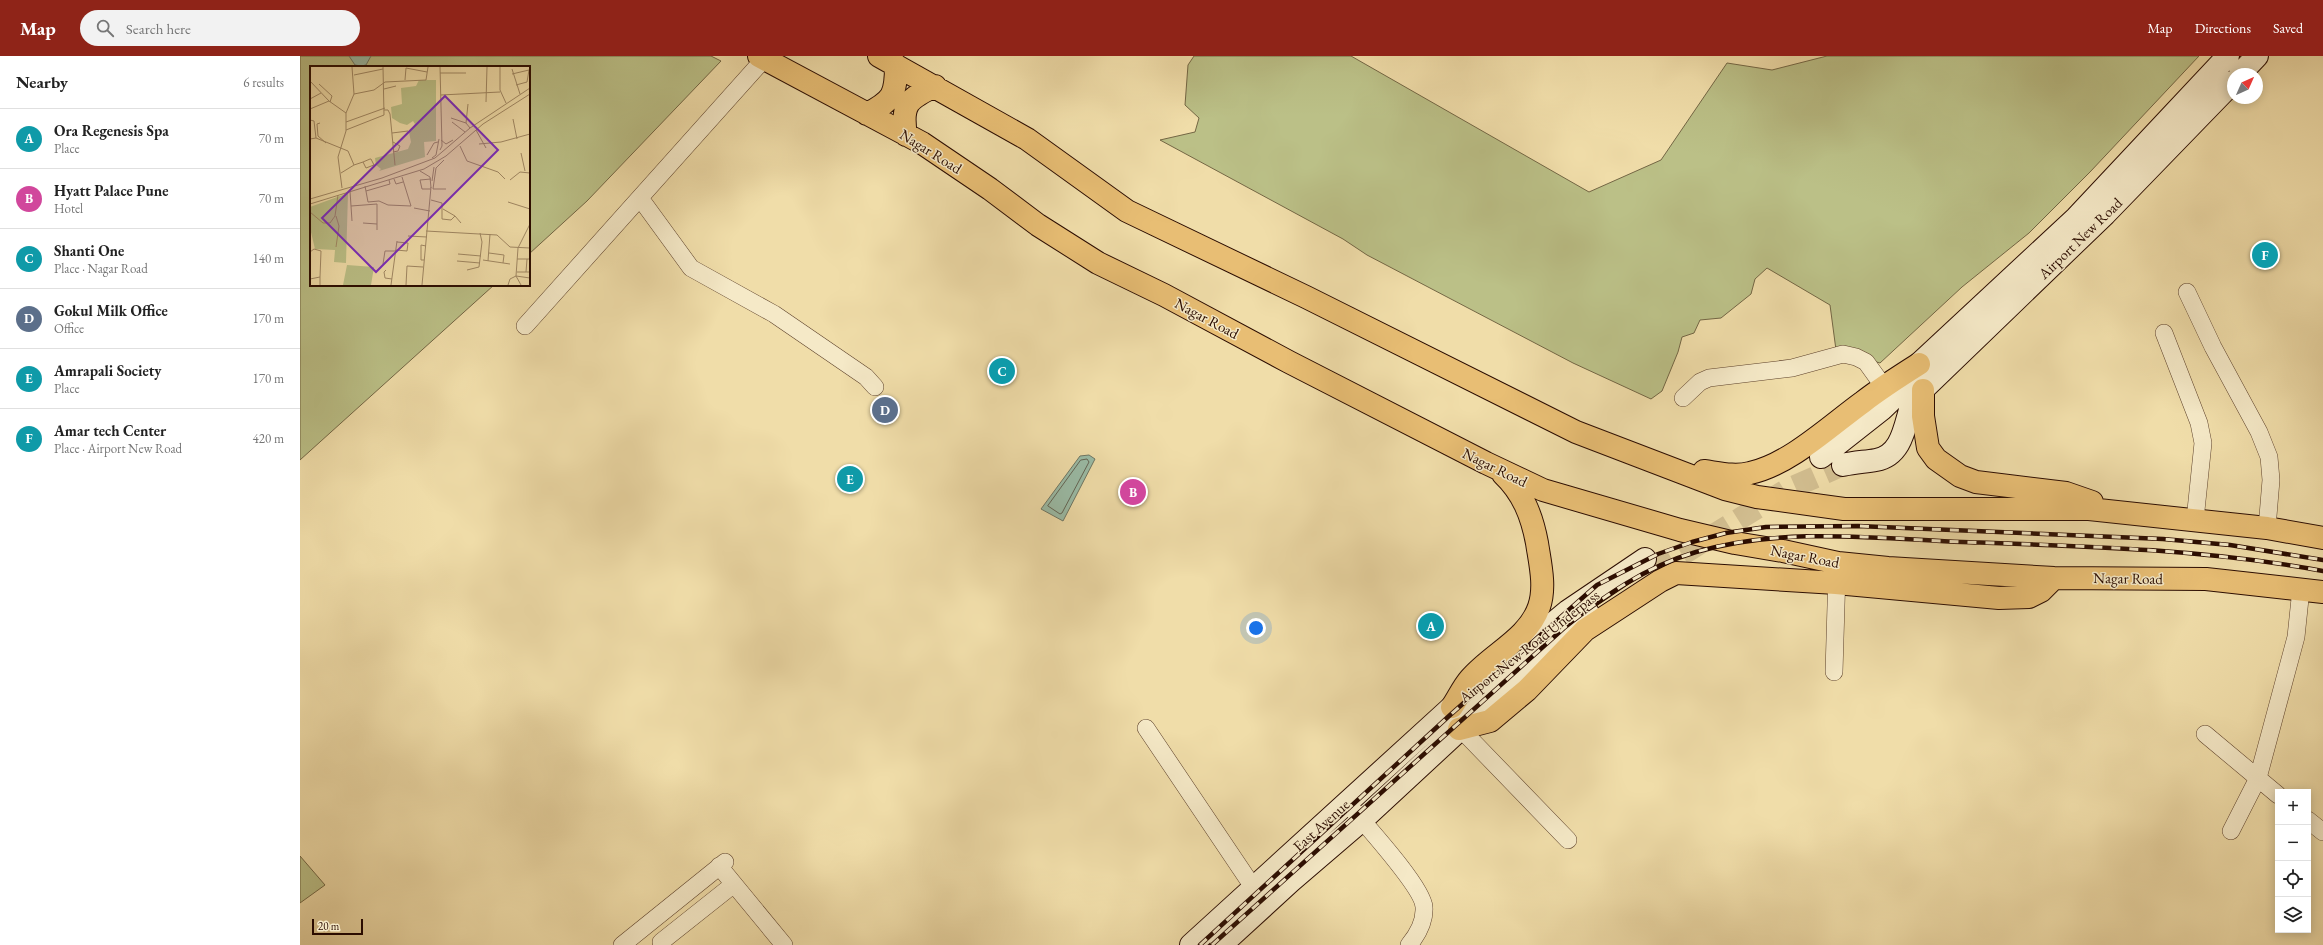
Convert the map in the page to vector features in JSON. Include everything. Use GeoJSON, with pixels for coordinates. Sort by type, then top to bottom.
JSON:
{"type":"FeatureCollection","features":[{"type":"Feature","properties":{"kind":"highway","name":"Nagar Road"},"geometry":{"type":"LineString","coordinates":[[761,57],[906,135],[990,189],[1038,225],[1098,263],[1164,295],[1289,362],[1499,470],[1543,490],[1680,530],[1735,543],[1783,551],[1837,573],[1999,598],[2029,597],[2041,591],[2054,578],[2206,579],[2323,592]]}},
{"type":"Feature","properties":{"kind":"highway"},"geometry":{"type":"LineString","coordinates":[[867,114],[884,105],[893,96],[896,86],[887,61]]}},
{"type":"Feature","properties":{"kind":"highway"},"geometry":{"type":"LineString","coordinates":[[887,61],[935,86],[1026,139],[1126,212],[1306,297],[1576,432],[1725,488],[1757,497],[1844,509],[2089,509],[2268,528],[2323,538]]}},
{"type":"Feature","properties":{"kind":"highway"},"geometry":{"type":"LineString","coordinates":[[906,135],[903,117],[907,104],[915,96],[935,86]]}},
{"type":"Feature","properties":{"kind":"highway"},"geometry":{"type":"LineString","coordinates":[[1663,465],[1734,475],[1762,469],[1802,447],[1884,387],[1919,364]]}},
{"type":"Feature","properties":{"kind":"highway"},"geometry":{"type":"LineString","coordinates":[[1923,390],[1923,416],[1928,448],[1936,459],[1960,476],[1976,482],[2066,493],[2085,499],[2107,511]]}},
{"type":"Feature","properties":{"kind":"highway"},"geometry":{"type":"LineString","coordinates":[[1499,470],[1514,484],[1528,507],[1542,575],[1539,606],[1532,619],[1512,642],[1470,678],[1453,716],[1490,721],[1527,690],[1584,630],[1660,581],[1676,573],[1837,573]]}},
{"type":"Feature","properties":{"kind":"main road","name":"Airport New Road"},"geometry":{"type":"LineString","coordinates":[[1919,364],[2076,218],[2228,56]]}},
{"type":"Feature","properties":{"kind":"main road"},"geometry":{"type":"LineString","coordinates":[[2246,68],[2257,56]]}},
{"type":"Feature","properties":{"kind":"main road","name":"Airport New Road"},"geometry":{"type":"LineString","coordinates":[[1923,390],[2105,214],[2227,88]]}},
{"type":"Feature","properties":{"kind":"main road"},"geometry":{"type":"LineString","coordinates":[[1821,457],[1882,409],[1907,385],[1919,364]]}},
{"type":"Feature","properties":{"kind":"main road"},"geometry":{"type":"LineString","coordinates":[[1843,464],[1859,460],[1876,460],[1895,450],[1903,434],[1914,398],[1923,390]]}},
{"type":"Feature","properties":{"kind":"main road","name":"Airport New Road Underpass"},"geometry":{"type":"LineString","coordinates":[[1453,716],[1650,565]]}},
{"type":"Feature","properties":{"kind":"main road","name":"East Avenue"},"geometry":{"type":"LineString","coordinates":[[1191,945],[1346,802],[1453,716]]}},
{"type":"Feature","properties":{"kind":"main road","name":"East Avenue"},"geometry":{"type":"LineString","coordinates":[[1221,945],[1290,881],[1361,821],[1453,716]]}},
{"type":"Feature","properties":{"kind":"street"},"geometry":{"type":"LineString","coordinates":[[525,326],[640,198],[761,57]]}},
{"type":"Feature","properties":{"kind":"street"},"geometry":{"type":"LineString","coordinates":[[640,198],[691,268],[792,326],[866,377],[875,387]]}},
{"type":"Feature","properties":{"kind":"street"},"geometry":{"type":"LineString","coordinates":[[2187,292],[2213,347],[2259,432],[2269,457],[2271,480],[2268,528]]}},
{"type":"Feature","properties":{"kind":"street"},"geometry":{"type":"LineString","coordinates":[[2164,333],[2199,423],[2202,443],[2195,520]]}},
{"type":"Feature","properties":{"kind":"street"},"geometry":{"type":"LineString","coordinates":[[1683,398],[1700,382],[1709,378],[1792,368],[1843,354],[1856,357],[1866,362],[1884,387]]}},
{"type":"Feature","properties":{"kind":"street"},"geometry":{"type":"LineString","coordinates":[[1834,672],[1837,573]]}},
{"type":"Feature","properties":{"kind":"street"},"geometry":{"type":"LineString","coordinates":[[2231,831],[2258,778],[2296,637],[2301,589]]}},
{"type":"Feature","properties":{"kind":"street"},"geometry":{"type":"LineString","coordinates":[[1453,716],[1568,840]]}},
{"type":"Feature","properties":{"kind":"street"},"geometry":{"type":"LineString","coordinates":[[1146,728],[1254,887]]}},
{"type":"Feature","properties":{"kind":"street"},"geometry":{"type":"LineString","coordinates":[[2206,734],[2275,792]]}},
{"type":"Feature","properties":{"kind":"street"},"geometry":{"type":"LineString","coordinates":[[1346,802],[1416,887],[1424,905],[1423,920],[1416,937],[1408,945]]}},
{"type":"Feature","properties":{"kind":"street"},"geometry":{"type":"LineString","coordinates":[[2311,822],[2323,832]]}},
{"type":"Feature","properties":{"kind":"street"},"geometry":{"type":"LineString","coordinates":[[622,945],[722,864],[734,884],[784,945]]}},
{"type":"Feature","properties":{"kind":"street"},"geometry":{"type":"LineString","coordinates":[[647,924],[662,944],[734,884]]}},
{"type":"Feature","properties":{"kind":"green space"},"geometry":{"type":"Polygon","coordinates":[[[300,56],[711,56],[721,61],[587,201],[530,253],[530,66],[310,66],[310,286],[493,286],[300,460],[300,56]]]}},
{"type":"Feature","properties":{"kind":"green space"},"geometry":{"type":"Polygon","coordinates":[[[1194,56],[1351,56],[1589,192],[1661,160],[1727,63],[1772,70],[1827,56],[2199,56],[2090,172],[2029,233],[1962,287],[1880,363],[1836,350],[1830,305],[1767,268],[1755,279],[1751,294],[1721,318],[1700,320],[1694,333],[1682,337],[1678,352],[1662,391],[1651,399],[1573,363],[1367,255],[1343,239],[1160,140],[1195,132],[1199,118],[1185,105],[1188,65],[1194,56]]]}},
{"type":"Feature","properties":{"kind":"green space"},"geometry":{"type":"Polygon","coordinates":[[[300,856],[325,885],[300,903],[300,856]]]}},
{"type":"Feature","properties":{"kind":"water"},"geometry":{"type":"Polygon","coordinates":[[[349,56],[371,56],[366,65],[361,66],[355,65],[349,56]]]}},
{"type":"Feature","properties":{"kind":"water"},"geometry":{"type":"Polygon","coordinates":[[[1089,455],[1095,459],[1063,521],[1041,509],[1080,456],[1089,455]]]}},
{"type":"Feature","properties":{"kind":"tunnel"},"geometry":{"type":"LineString","coordinates":[[1654,572],[1786,490],[1843,465]]}},
{"type":"Feature","properties":{"kind":"railway"},"geometry":{"type":"LineString","coordinates":[[1200,945],[1449,716],[1597,585],[1658,554],[1692,542],[1726,533],[1766,527],[1858,526],[2163,539],[2230,545],[2323,560]]}},
{"type":"Feature","properties":{"kind":"railway"},"geometry":{"type":"LineString","coordinates":[[1212,945],[1564,628],[1594,605],[1642,574],[1677,558],[1729,544],[1761,539],[1828,536],[2098,547],[2188,553],[2323,571]]}},
{"type":"Feature","properties":{"kind":"place","name":"Amar tech Center"},"geometry":{"type":"Point","coordinates":[2265,255]}},
{"type":"Feature","properties":{"kind":"place","name":"Shanti One"},"geometry":{"type":"Point","coordinates":[1002,371]}},
{"type":"Feature","properties":{"kind":"place","name":"Gokul Milk Office"},"geometry":{"type":"Point","coordinates":[885,410]}},
{"type":"Feature","properties":{"kind":"place","name":"Amrapali Society"},"geometry":{"type":"Point","coordinates":[850,479]}},
{"type":"Feature","properties":{"kind":"place","name":"Hyatt Palace Pune"},"geometry":{"type":"Point","coordinates":[1133,492]}},
{"type":"Feature","properties":{"kind":"place","name":"Ora Regenesis Spa"},"geometry":{"type":"Point","coordinates":[1431,626]}}]}
